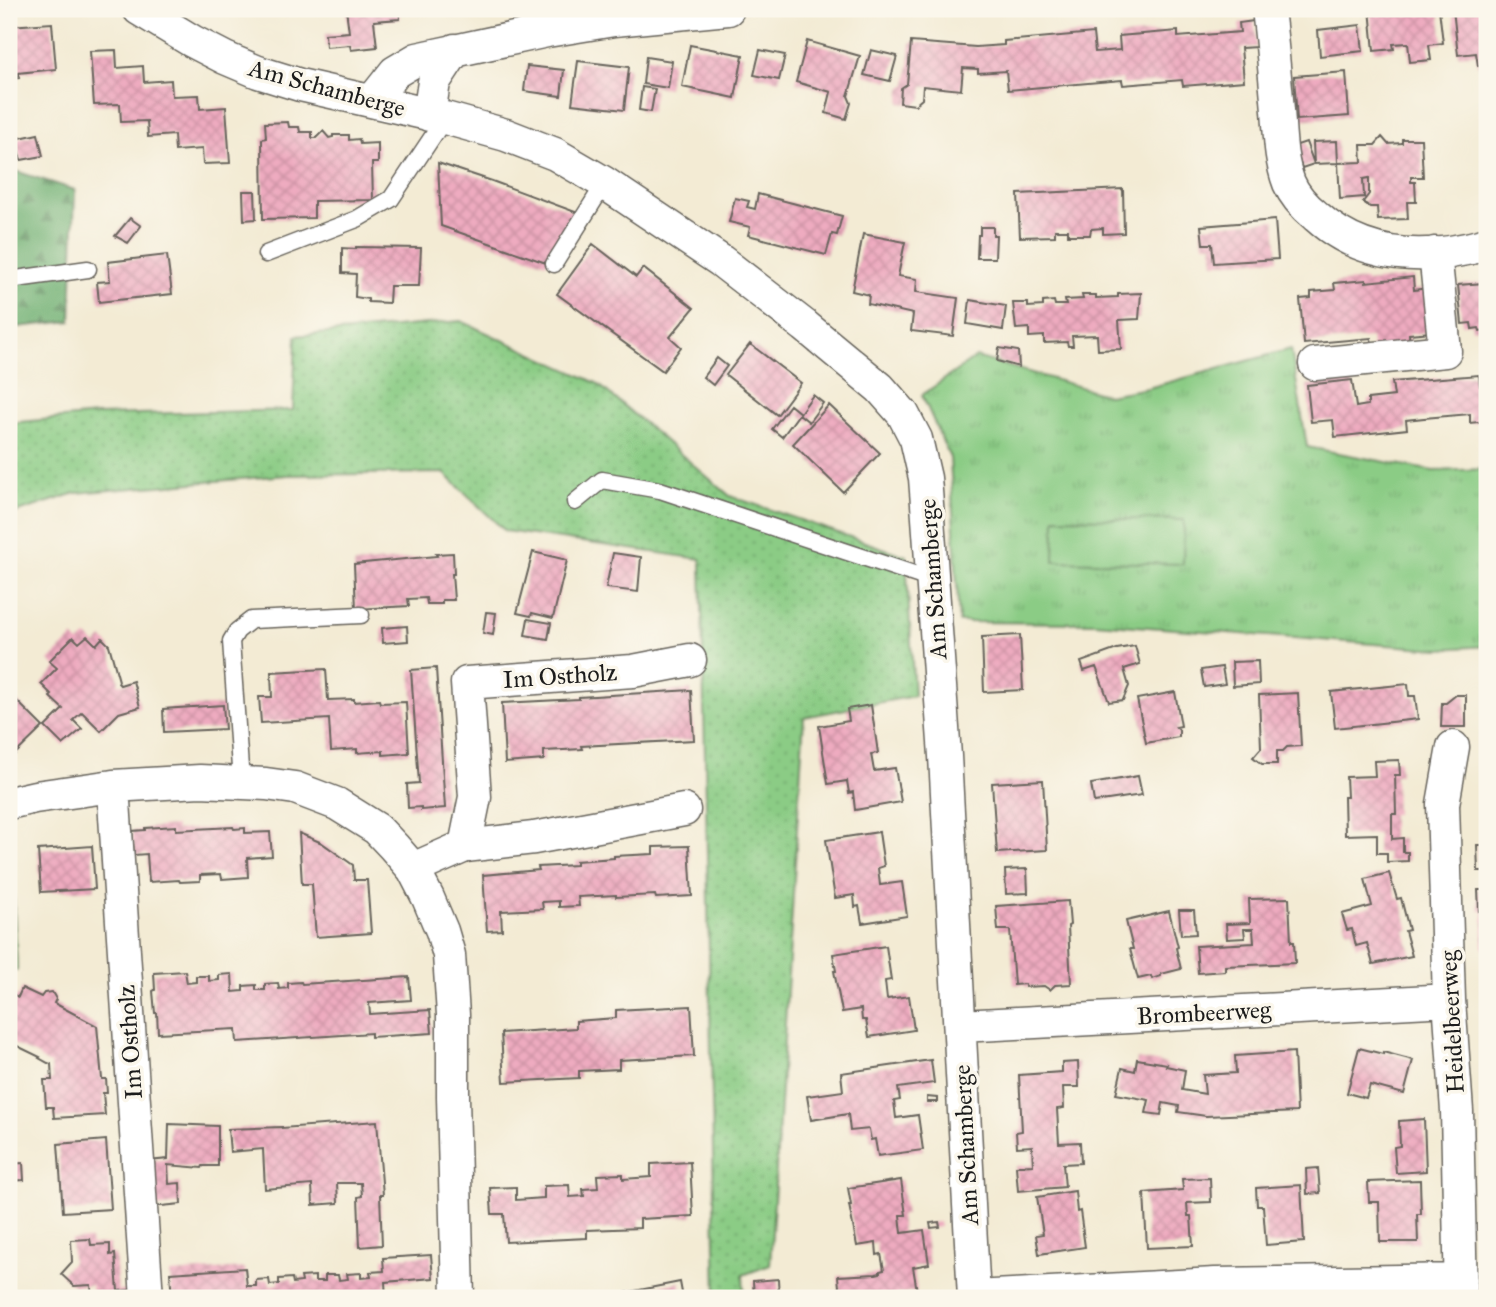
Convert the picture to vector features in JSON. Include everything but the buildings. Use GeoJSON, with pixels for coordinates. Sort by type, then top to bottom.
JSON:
{"type":"FeatureCollection","features":[{"type":"Feature","properties":{"kind":"street","name":"Am Schamberge"},"geometry":{"type":"LineString","coordinates":[[139,9],[192,41],[258,72],[300,85],[437,116],[506,135],[555,155],[605,183],[721,261],[880,388],[903,414],[916,439],[925,478],[941,687],[974,1298]]}},
{"type":"Feature","properties":{"kind":"street"},"geometry":{"type":"LineString","coordinates":[[372,101],[395,72],[417,59],[547,31],[614,20],[728,9]]}},
{"type":"Feature","properties":{"kind":"street"},"geometry":{"type":"LineString","coordinates":[[1268,9],[1283,163],[1295,195],[1306,207],[1340,234],[1382,251],[1436,253],[1487,244]]}},
{"type":"Feature","properties":{"kind":"street"},"geometry":{"type":"LineString","coordinates":[[437,116],[434,82],[455,50]]}},
{"type":"Feature","properties":{"kind":"street"},"geometry":{"type":"LineString","coordinates":[[1315,364],[1445,351],[1436,253]]}},
{"type":"Feature","properties":{"kind":"street","name":"Im Ostholz"},"geometry":{"type":"LineString","coordinates":[[465,846],[475,797],[467,683],[633,671],[690,660]]}},
{"type":"Feature","properties":{"kind":"street","name":"Heidelbeerweg"},"geometry":{"type":"LineString","coordinates":[[1453,747],[1443,804],[1449,1000],[1457,1111],[1461,1289]]}},
{"type":"Feature","properties":{"kind":"street"},"geometry":{"type":"LineString","coordinates":[[9,803],[113,786],[200,781],[241,782],[295,788],[337,804],[377,829],[413,869],[442,931],[449,955],[453,1015],[458,1298]]}},
{"type":"Feature","properties":{"kind":"street","name":"Im Ostholz"},"geometry":{"type":"LineString","coordinates":[[113,786],[147,1298]]}},
{"type":"Feature","properties":{"kind":"street"},"geometry":{"type":"LineString","coordinates":[[413,869],[465,846],[534,838],[684,810]]}},
{"type":"Feature","properties":{"kind":"street","name":"Brombeerweg"},"geometry":{"type":"LineString","coordinates":[[960,1026],[1449,1000]]}},
{"type":"Feature","properties":{"kind":"street"},"geometry":{"type":"LineString","coordinates":[[974,1298],[1215,1284],[1461,1289]]}},
{"type":"Feature","properties":{"kind":"lane","name":"Am Schamberge"},"geometry":{"type":"LineString","coordinates":[[266,254],[357,219],[391,199],[437,116]]}},
{"type":"Feature","properties":{"kind":"lane"},"geometry":{"type":"LineString","coordinates":[[554,264],[605,183]]}},
{"type":"Feature","properties":{"kind":"lane"},"geometry":{"type":"LineString","coordinates":[[9,280],[88,269]]}},
{"type":"Feature","properties":{"kind":"lane"},"geometry":{"type":"LineString","coordinates":[[575,502],[602,480],[660,490],[932,580]]}},
{"type":"Feature","properties":{"kind":"lane"},"geometry":{"type":"LineString","coordinates":[[241,782],[230,641],[236,631],[251,621],[361,615]]}},
{"type":"Feature","properties":{"kind":"green space"},"geometry":{"type":"Polygon","coordinates":[[[9,169],[75,190],[71,321],[9,328],[9,169]]]}},
{"type":"Feature","properties":{"kind":"green space"},"geometry":{"type":"Polygon","coordinates":[[[461,321],[597,383],[730,496],[906,556],[914,696],[804,717],[770,1265],[743,1275],[744,1298],[716,1298],[701,559],[505,531],[444,473],[287,475],[76,493],[9,515],[9,423],[97,415],[293,410],[296,336],[461,321]]]}},
{"type":"Feature","properties":{"kind":"green space"},"geometry":{"type":"Polygon","coordinates":[[[1291,349],[1307,447],[1433,471],[1487,469],[1487,646],[1440,649],[1095,623],[959,622],[950,458],[922,395],[976,357],[1108,395],[1148,388],[1291,349]]]}},
{"type":"Feature","properties":{"kind":"green space"},"geometry":{"type":"Polygon","coordinates":[[[1055,518],[1184,520],[1183,564],[1054,561],[1055,518]]]}},
{"type":"Feature","properties":{"kind":"green space"},"geometry":{"type":"Polygon","coordinates":[[[10,825],[17,970],[9,970],[10,825]]]}}]}
